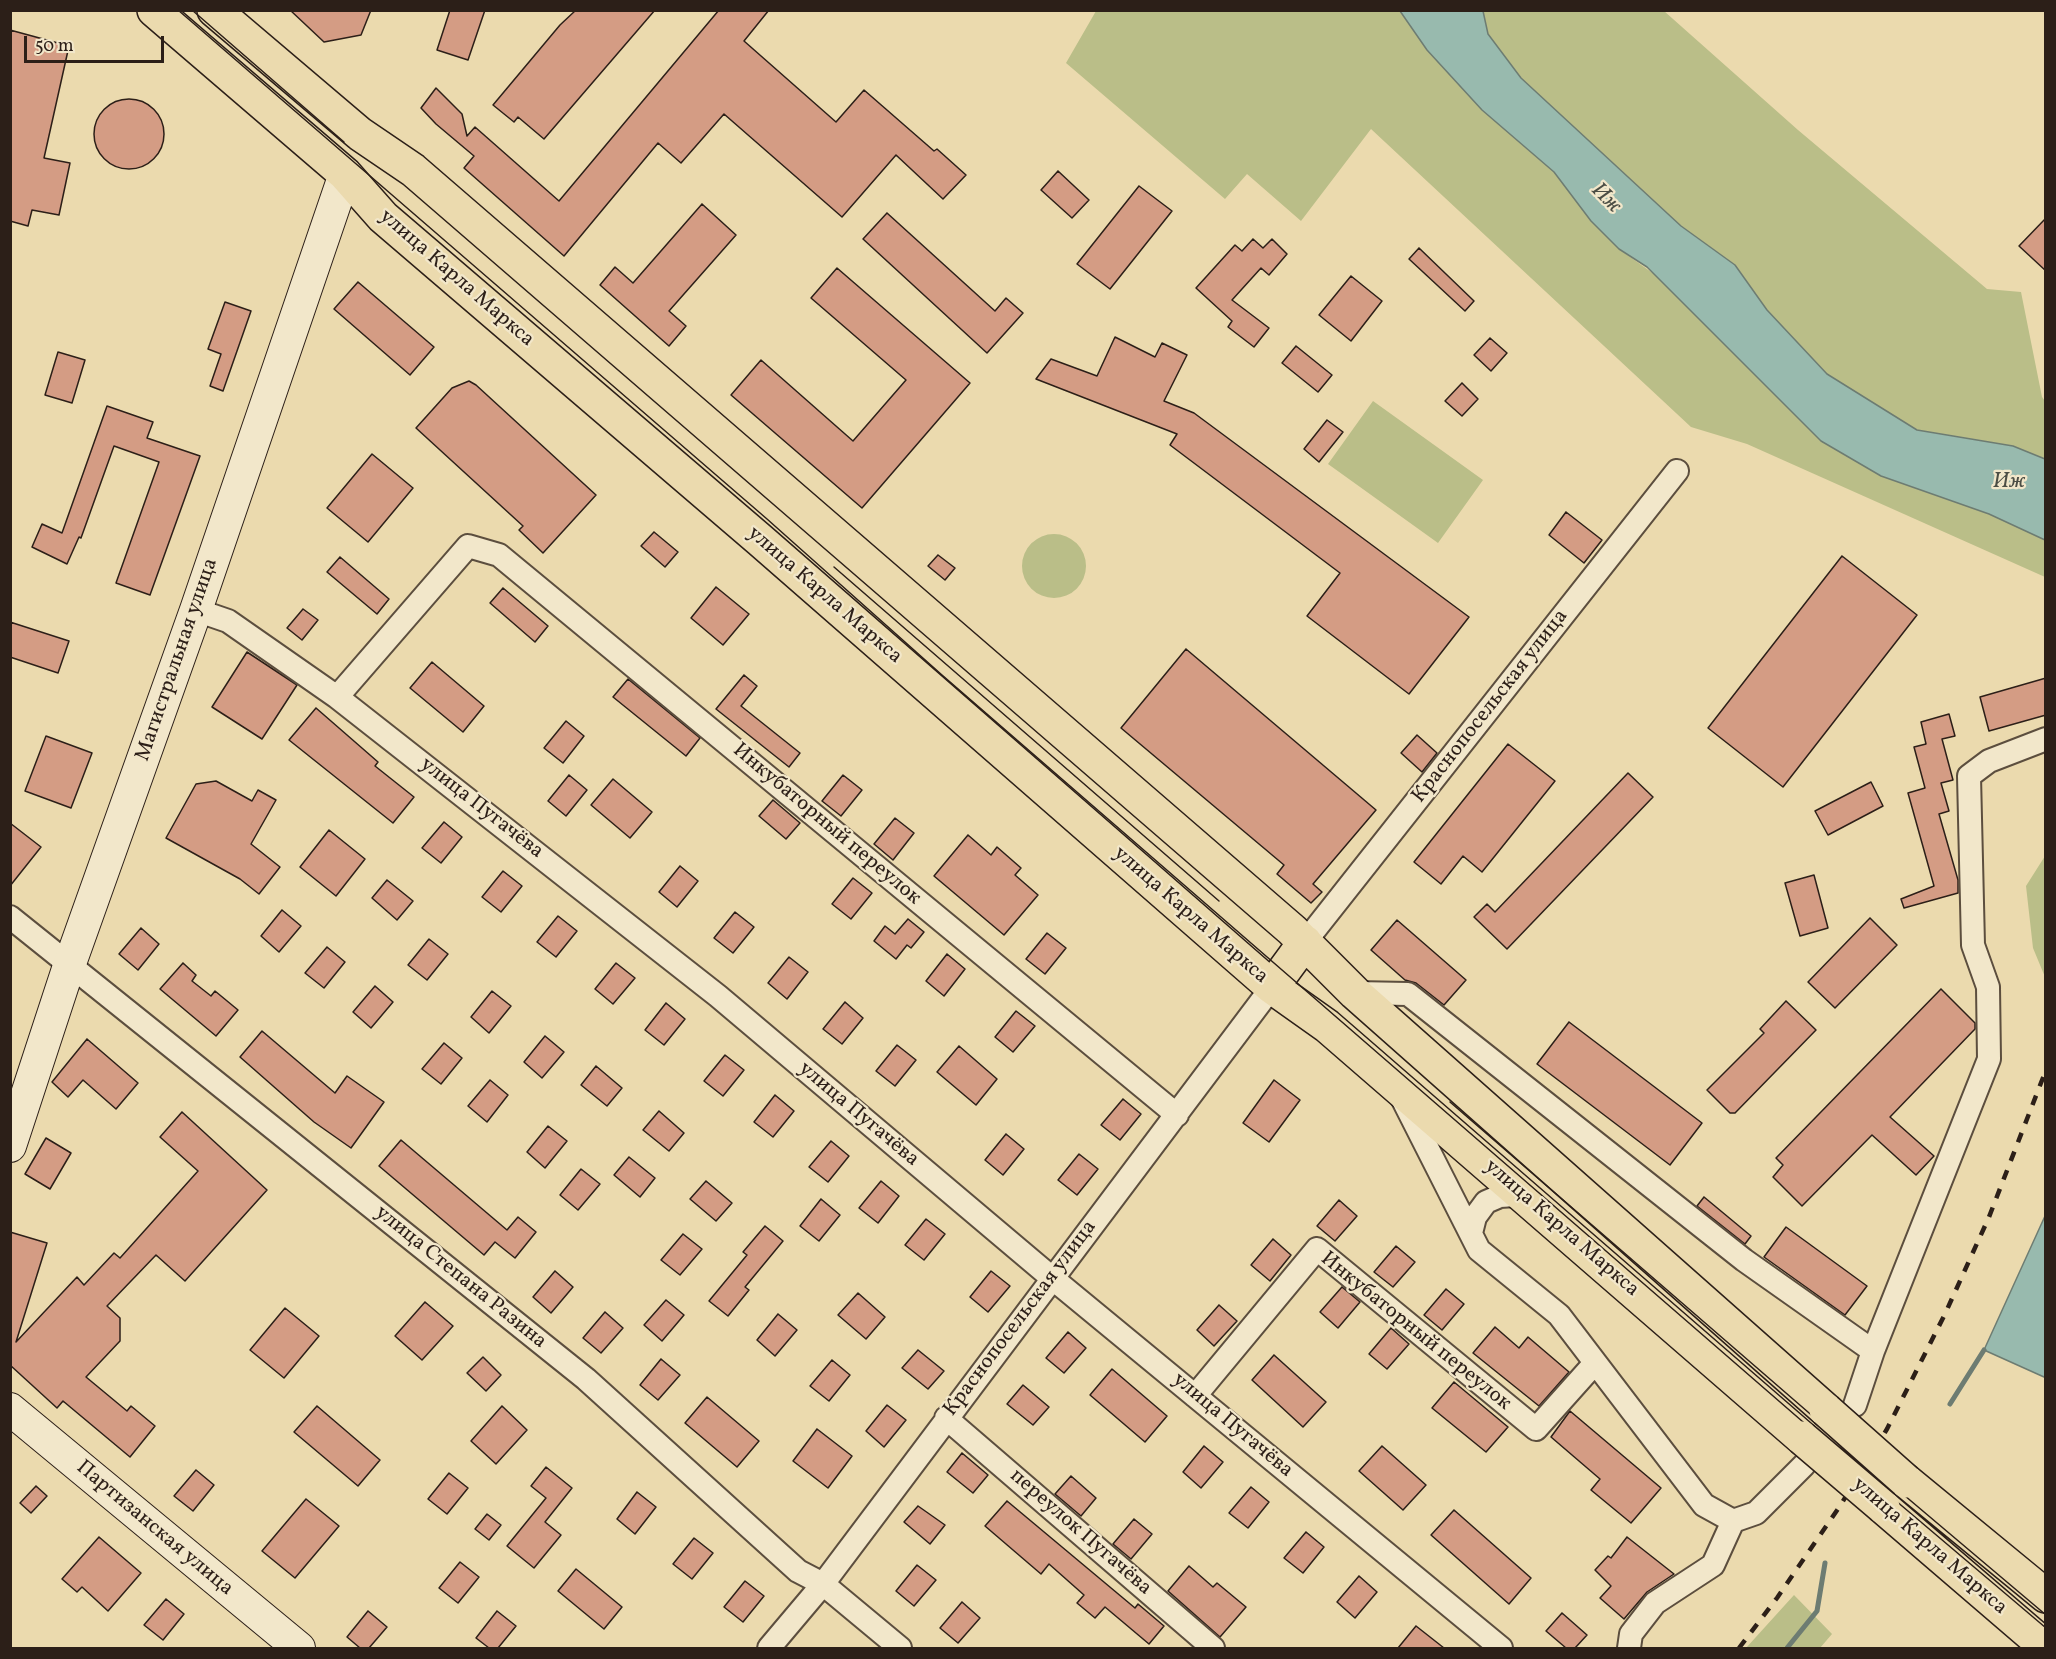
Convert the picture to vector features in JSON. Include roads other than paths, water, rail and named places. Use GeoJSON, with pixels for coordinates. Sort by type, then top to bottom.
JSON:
{"type":"FeatureCollection","features":[{"type":"Feature","properties":{"kind":"main road"},"geometry":{"type":"LineString","coordinates":[[154,10],[345,174]]}},
{"type":"Feature","properties":{"kind":"main road"},"geometry":{"type":"LineString","coordinates":[[214,10],[360,134]]}},
{"type":"Feature","properties":{"kind":"main road","name":"Магистральная улица"},"geometry":{"type":"LineString","coordinates":[[345,174],[360,134]]}},
{"type":"Feature","properties":{"kind":"main road","name":"улица Карла Маркса"},"geometry":{"type":"LineString","coordinates":[[360,134],[422,177],[1305,942],[1355,993],[1840,1408],[1906,1481],[2046,1596]]}},
{"type":"Feature","properties":{"kind":"main road","name":"улица Карла Маркса"},"geometry":{"type":"LineString","coordinates":[[345,174],[383,217],[760,540],[1272,987],[1327,1026],[1539,1210],[1803,1451],[1883,1508],[2046,1647]]}},
{"type":"Feature","properties":{"kind":"main road"},"geometry":{"type":"LineString","coordinates":[[1272,987],[1305,942]]}},
{"type":"Feature","properties":{"kind":"street","name":"Магистральная улица"},"geometry":{"type":"LineString","coordinates":[[10,1146],[69,966],[196,610],[345,174]]}},
{"type":"Feature","properties":{"kind":"street","name":"Краснопосельская улица"},"geometry":{"type":"LineString","coordinates":[[1305,942],[1677,471]]}},
{"type":"Feature","properties":{"kind":"street","name":"Инкубаторный переулок"},"geometry":{"type":"LineString","coordinates":[[337,697],[468,546],[499,555],[1177,1114]]}},
{"type":"Feature","properties":{"kind":"street","name":"улица Пугачёва"},"geometry":{"type":"LineString","coordinates":[[196,610],[228,621],[337,697],[718,996],[1052,1278],[1500,1648]]}},
{"type":"Feature","properties":{"kind":"street"},"geometry":{"type":"LineString","coordinates":[[1840,1408],[1873,1351],[1989,1059],[1988,987],[1973,945],[1969,776],[1989,761],[2046,739]]}},
{"type":"Feature","properties":{"kind":"street","name":"улица Степана Разина"},"geometry":{"type":"LineString","coordinates":[[10,917],[586,1379],[798,1571],[823,1584],[900,1648]]}},
{"type":"Feature","properties":{"kind":"street","name":"Краснопосельская улица"},"geometry":{"type":"LineString","coordinates":[[768,1648],[823,1584],[1272,987]]}},
{"type":"Feature","properties":{"kind":"street"},"geometry":{"type":"LineString","coordinates":[[1355,993],[1408,994],[1744,1260],[1873,1351]]}},
{"type":"Feature","properties":{"kind":"street"},"geometry":{"type":"LineString","coordinates":[[1396,1086],[1479,1250],[1558,1315],[1704,1505],[1733,1521]]}},
{"type":"Feature","properties":{"kind":"street"},"geometry":{"type":"LineString","coordinates":[[1471,1233],[1475,1217],[1486,1202],[1500,1196],[1516,1195],[1539,1210]]}},
{"type":"Feature","properties":{"kind":"street","name":"Инкубаторный переулок"},"geometry":{"type":"LineString","coordinates":[[1195,1396],[1317,1249],[1536,1429],[1595,1363]]}},
{"type":"Feature","properties":{"kind":"street","name":"Партизанская улица"},"geometry":{"type":"LineString","coordinates":[[10,1409],[299,1648]]}},
{"type":"Feature","properties":{"kind":"street","name":"переулок Пугачёва"},"geometry":{"type":"LineString","coordinates":[[946,1418],[1213,1648]]}},
{"type":"Feature","properties":{"kind":"street"},"geometry":{"type":"LineString","coordinates":[[1629,1648],[1631,1634],[1655,1603],[1713,1565],[1733,1521],[1756,1513],[1803,1451]]}},
{"type":"Feature","properties":{"kind":"water","name":"Иж"},"geometry":{"type":"Polygon","coordinates":[[[1400,11],[1483,11],[1488,34],[1521,78],[1681,226],[1735,265],[1767,310],[1827,374],[1917,430],[2013,446],[2045,459],[2045,540],[1989,514],[1881,476],[1821,441],[1647,267],[1619,249],[1591,221],[1554,172],[1482,110],[1427,50],[1400,11]]]}},
{"type":"Feature","properties":{"kind":"water"},"geometry":{"type":"Polygon","coordinates":[[[2045,1216],[2046,1374],[2044,1377],[1984,1350],[2045,1216]]]}},
{"type":"Feature","properties":{"kind":"waterway"},"geometry":{"type":"LineString","coordinates":[[1950,1404],[1984,1350]]}},
{"type":"Feature","properties":{"kind":"waterway"},"geometry":{"type":"LineString","coordinates":[[1787,1648],[1817,1611],[1825,1563]]}},
{"type":"Feature","properties":{"kind":"tram line"},"geometry":{"type":"LineString","coordinates":[[178,10],[767,519],[942,675],[1810,1428],[2046,1628]]}},
{"type":"Feature","properties":{"kind":"tram line"},"geometry":{"type":"LineString","coordinates":[[192,10],[344,142]]}},
{"type":"Feature","properties":{"kind":"tram line"},"geometry":{"type":"LineString","coordinates":[[834,567],[1219,901]]}},
{"type":"Feature","properties":{"kind":"tram line"},"geometry":{"type":"LineString","coordinates":[[1450,1102],[1898,1490],[2046,1615]]}},
{"type":"Feature","properties":{"kind":"railway"},"geometry":{"type":"LineString","coordinates":[[1739,1648],[1777,1598],[1840,1506],[1887,1429],[1945,1314],[1989,1217],[2046,1070]]}}]}
